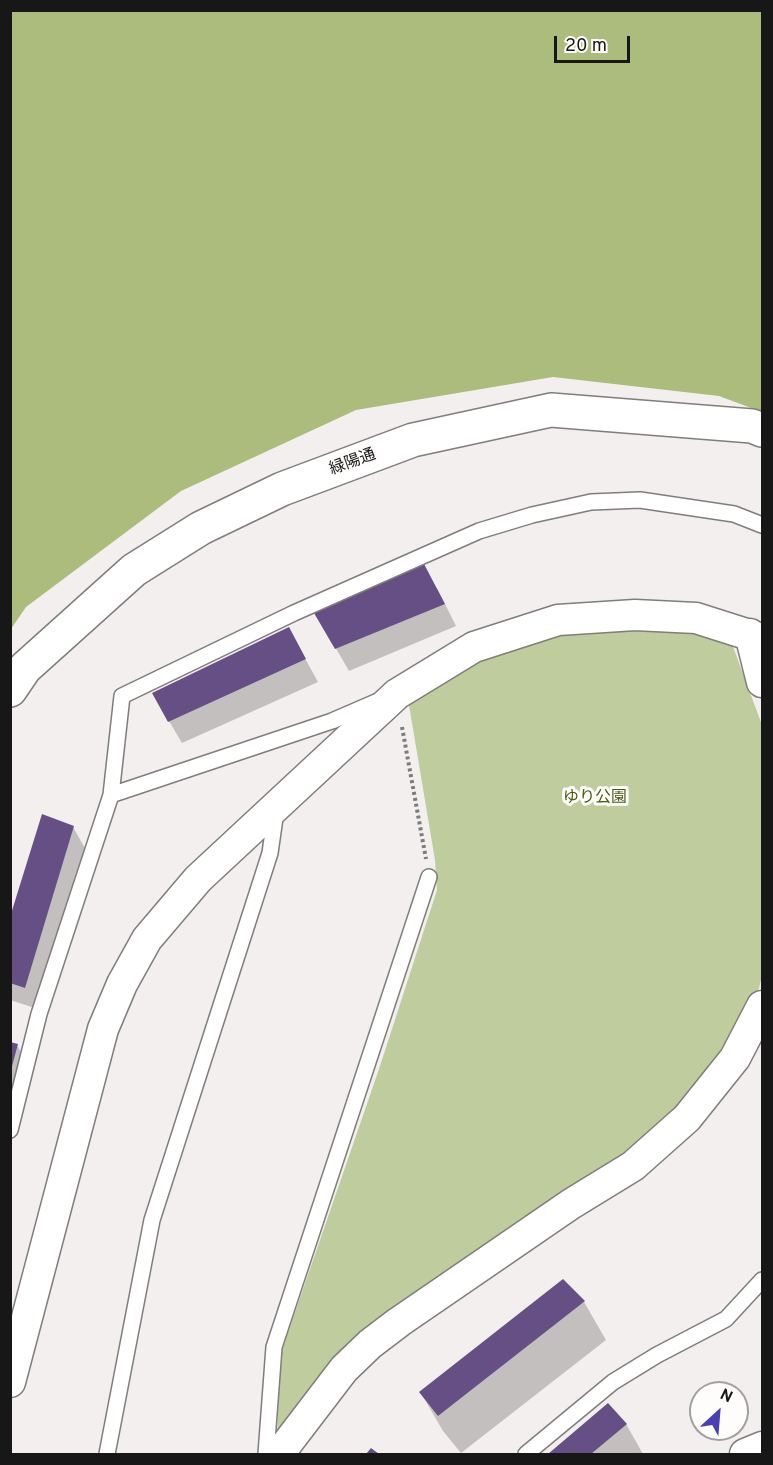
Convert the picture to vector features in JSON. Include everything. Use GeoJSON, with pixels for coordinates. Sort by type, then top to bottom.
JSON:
{"type":"FeatureCollection","features":[{"type":"Feature","properties":{"kind":"street","name":"緑陽通"},"geometry":{"type":"LineString","coordinates":[[10,690],[25,668],[134,570],[201,528],[282,489],[413,440],[551,410],[752,426],[762,430]]}},
{"type":"Feature","properties":{"kind":"street"},"geometry":{"type":"LineString","coordinates":[[10,1382],[103,1029],[122,984],[147,939],[198,879],[276,805],[397,694],[474,647],[558,620],[634,615],[696,618],[756,637],[762,682]]}},
{"type":"Feature","properties":{"kind":"street"},"geometry":{"type":"LineString","coordinates":[[279,1455],[344,1369],[370,1344],[571,1204],[633,1166],[687,1118],[735,1058],[762,1006]]}},
{"type":"Feature","properties":{"kind":"street"},"geometry":{"type":"LineString","coordinates":[[745,1455],[762,1447]]}},
{"type":"Feature","properties":{"kind":"lane"},"geometry":{"type":"LineString","coordinates":[[10,1130],[39,1014],[111,795],[122,696],[294,613],[478,531],[532,515],[591,502],[640,500],[734,514],[762,525]]}},
{"type":"Feature","properties":{"kind":"lane"},"geometry":{"type":"LineString","coordinates":[[111,795],[332,721],[397,694]]}},
{"type":"Feature","properties":{"kind":"lane"},"geometry":{"type":"LineString","coordinates":[[107,1455],[152,1221],[270,853],[276,805]]}},
{"type":"Feature","properties":{"kind":"lane"},"geometry":{"type":"LineString","coordinates":[[267,1455],[274,1347],[429,877]]}},
{"type":"Feature","properties":{"kind":"lane"},"geometry":{"type":"LineString","coordinates":[[526,1455],[613,1382],[657,1355],[726,1319],[762,1280]]}},
{"type":"Feature","properties":{"kind":"path"},"geometry":{"type":"LineString","coordinates":[[397,694],[429,877]]}},
{"type":"Feature","properties":{"kind":"green space"},"geometry":{"type":"Polygon","coordinates":[[[11,10],[762,11],[762,412],[719,396],[553,377],[356,410],[181,491],[26,607],[11,629],[11,10]]]}},
{"type":"Feature","properties":{"kind":"green space","name":"ゆり公園"},"geometry":{"type":"Polygon","coordinates":[[[599,627],[724,634],[732,644],[762,725],[762,976],[759,988],[725,1054],[651,1136],[388,1316],[277,1441],[280,1356],[379,1069],[437,890],[435,860],[408,699],[470,659],[549,635],[599,627]]]}},
{"type":"Feature","properties":{"kind":"building"},"geometry":{"type":"Polygon","coordinates":[[[424,564],[445,604],[335,649],[314,613],[424,564]]]}},
{"type":"Feature","properties":{"kind":"building"},"geometry":{"type":"Polygon","coordinates":[[[289,627],[306,659],[168,722],[152,693],[289,627]]]}},
{"type":"Feature","properties":{"kind":"building"},"geometry":{"type":"Polygon","coordinates":[[[42,814],[74,826],[25,988],[10,983],[10,917],[42,814]]]}},
{"type":"Feature","properties":{"kind":"building"},"geometry":{"type":"Polygon","coordinates":[[[10,1042],[18,1044],[11,1070],[10,1070],[10,1042]]]}},
{"type":"Feature","properties":{"kind":"building"},"geometry":{"type":"Polygon","coordinates":[[[563,1279],[585,1301],[438,1416],[419,1392],[563,1279]]]}},
{"type":"Feature","properties":{"kind":"building"},"geometry":{"type":"Polygon","coordinates":[[[608,1403],[627,1424],[591,1454],[548,1454],[608,1403]]]}},
{"type":"Feature","properties":{"kind":"building"},"geometry":{"type":"Polygon","coordinates":[[[371,1448],[379,1454],[366,1454],[371,1448]]]}}]}
